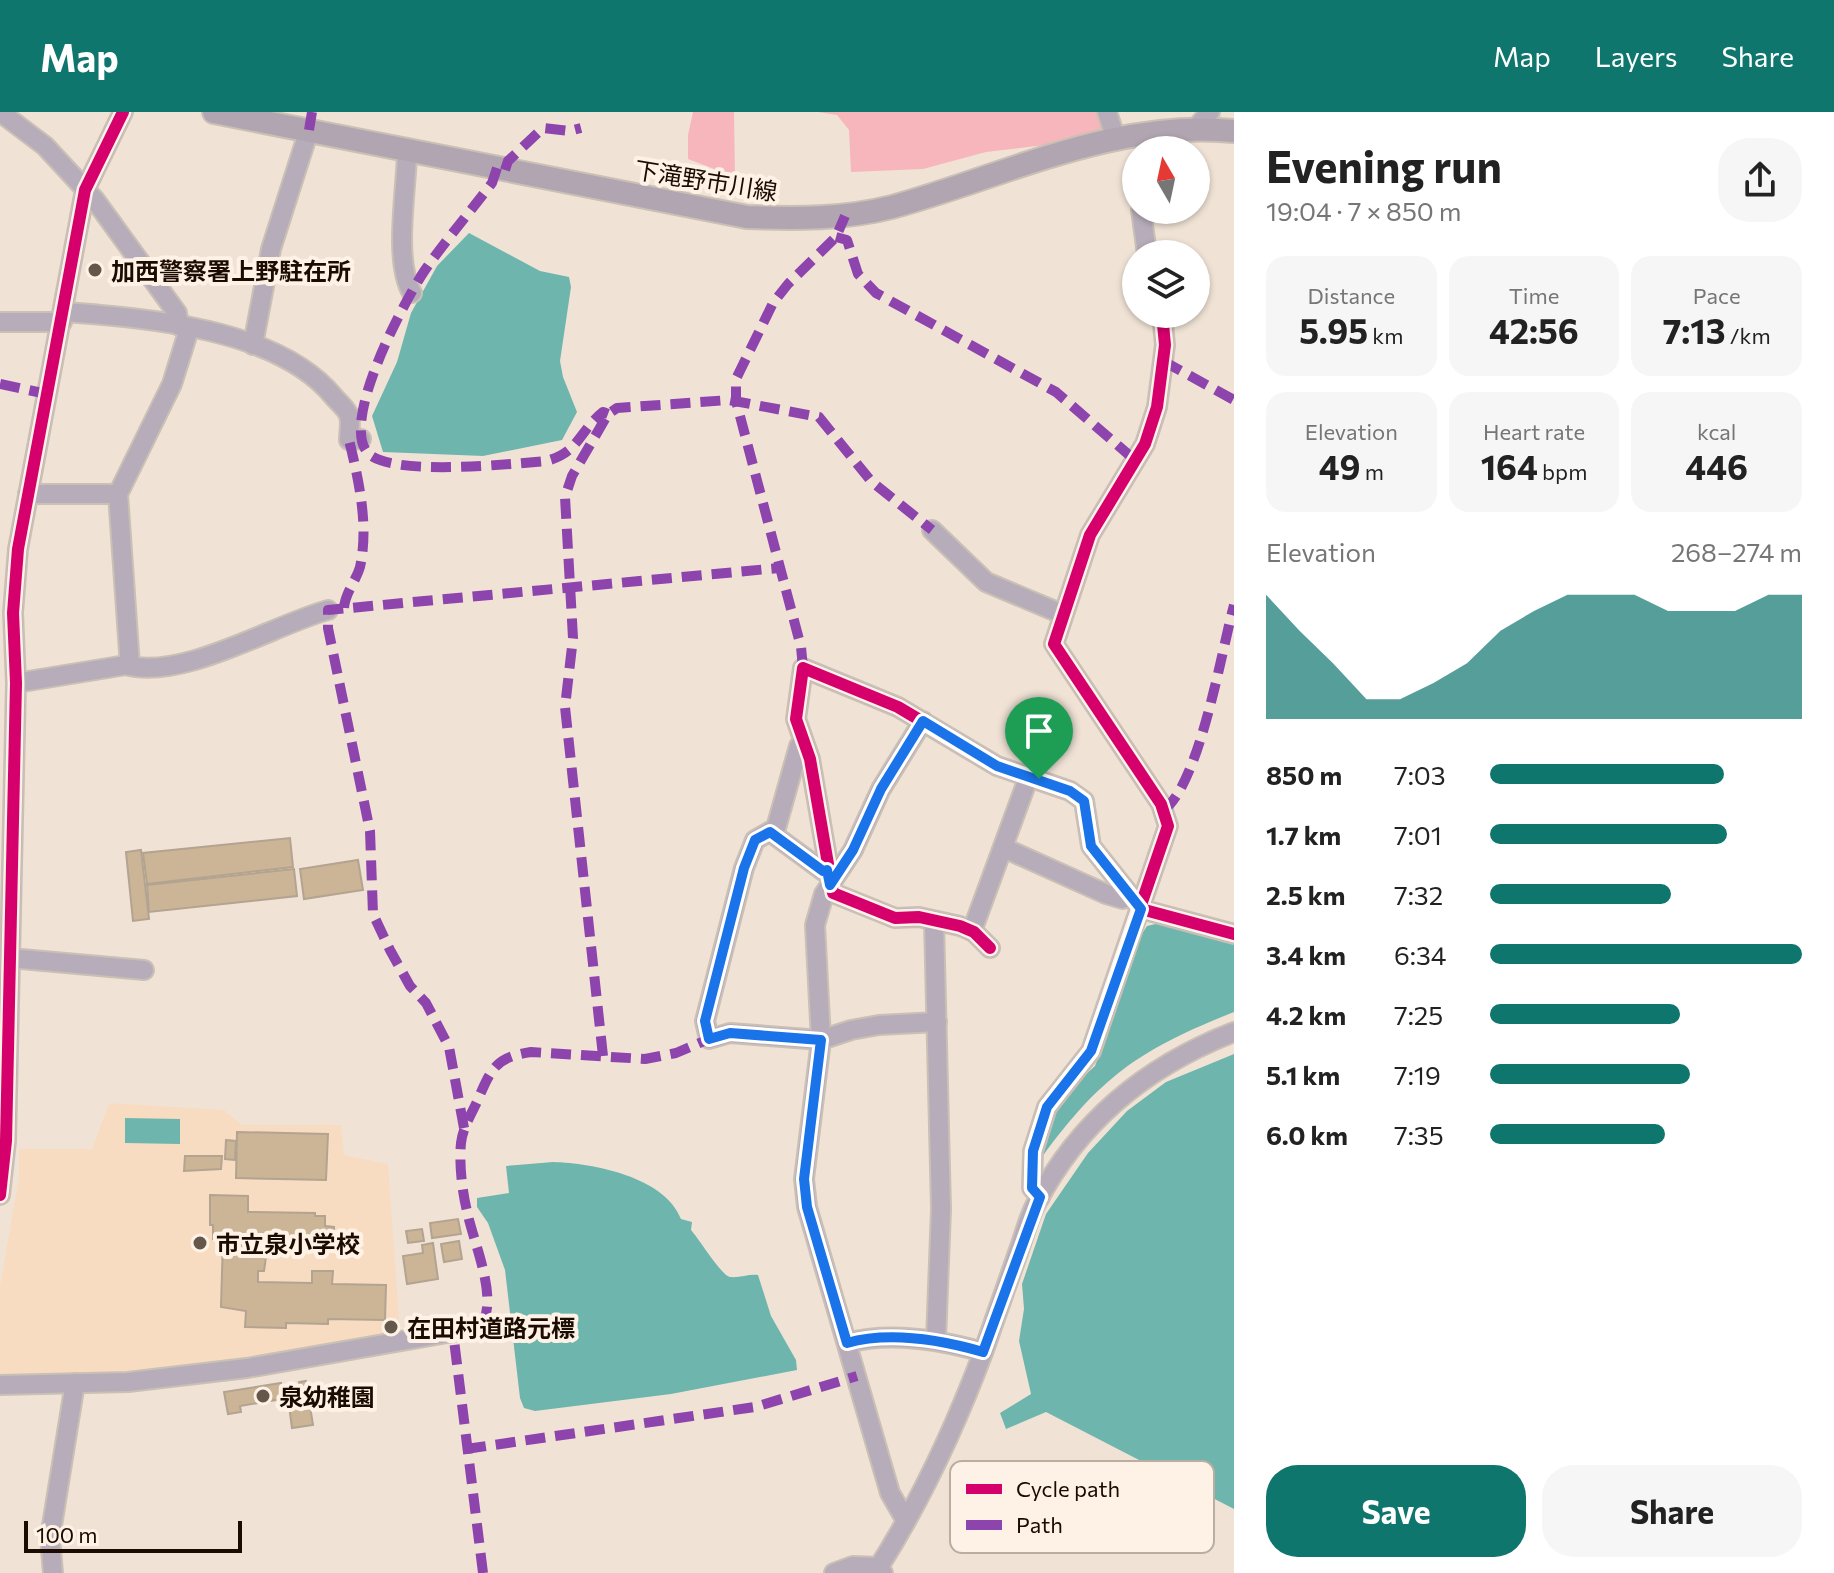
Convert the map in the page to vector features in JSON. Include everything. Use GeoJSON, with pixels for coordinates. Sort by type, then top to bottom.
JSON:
{"type":"FeatureCollection","features":[{"type":"Feature","properties":{"kind":"main road","name":"下滝野市川線"},"geometry":{"type":"LineString","coordinates":[[214,112],[747,217],[790,219],[845,216],[893,206],[1045,156],[1122,141]]}},
{"type":"Feature","properties":{"kind":"main road","name":"下滝野市川線"},"geometry":{"type":"LineString","coordinates":[[1161,136],[1203,120],[1234,131]]}},
{"type":"Feature","properties":{"kind":"street"},"geometry":{"type":"LineString","coordinates":[[0,112],[45,146],[85,190],[177,313],[184,327],[172,384],[118,494],[130,666]]}},
{"type":"Feature","properties":{"kind":"street"},"geometry":{"type":"LineString","coordinates":[[0,1195],[6,1141],[16,683],[13,613],[18,549],[85,190],[123,112]]}},
{"type":"Feature","properties":{"kind":"street"},"geometry":{"type":"LineString","coordinates":[[1107,112],[1116,140]]}},
{"type":"Feature","properties":{"kind":"street"},"geometry":{"type":"LineString","coordinates":[[253,345],[271,249],[309,130]]}},
{"type":"Feature","properties":{"kind":"street"},"geometry":{"type":"LineString","coordinates":[[407,150],[403,251],[407,284],[412,293]]}},
{"type":"Feature","properties":{"kind":"street"},"geometry":{"type":"LineString","coordinates":[[0,322],[63,317],[155,321],[253,345],[302,368],[327,389],[349,416],[349,440],[361,439]]}},
{"type":"Feature","properties":{"kind":"street"},"geometry":{"type":"LineString","coordinates":[[1040,1197],[1032,1188],[1033,1151],[1047,1107],[1091,1051],[1168,826],[1161,804],[1054,644],[1090,535],[1145,444],[1159,392],[1165,345],[1163,328]]}},
{"type":"Feature","properties":{"kind":"street"},"geometry":{"type":"LineString","coordinates":[[28,494],[118,494]]}},
{"type":"Feature","properties":{"kind":"street"},"geometry":{"type":"LineString","coordinates":[[932,530],[986,582],[1062,614]]}},
{"type":"Feature","properties":{"kind":"street"},"geometry":{"type":"LineString","coordinates":[[16,683],[130,666],[141,669],[219,654],[328,610]]}},
{"type":"Feature","properties":{"kind":"street"},"geometry":{"type":"LineString","coordinates":[[990,948],[972,931],[934,921],[881,914],[833,893],[810,759],[796,719],[803,668],[923,721],[997,766],[1070,791],[1084,801],[1091,846],[1141,909],[1234,934]]}},
{"type":"Feature","properties":{"kind":"street"},"geometry":{"type":"LineString","coordinates":[[905,1519],[890,1493],[807,1207],[804,1179],[821,1040],[815,925],[828,878],[853,850],[881,789],[923,721]]}},
{"type":"Feature","properties":{"kind":"street"},"geometry":{"type":"LineString","coordinates":[[804,744],[799,746],[776,828],[755,840],[744,868],[705,1021],[709,1039],[730,1033],[821,1040],[879,1025],[937,1022]]}},
{"type":"Feature","properties":{"kind":"street"},"geometry":{"type":"LineString","coordinates":[[972,931],[1029,776]]}},
{"type":"Feature","properties":{"kind":"street"},"geometry":{"type":"LineString","coordinates":[[770,832],[828,878]]}},
{"type":"Feature","properties":{"kind":"street"},"geometry":{"type":"LineString","coordinates":[[1004,848],[1106,894],[1123,899],[1128,895]]}},
{"type":"Feature","properties":{"kind":"street"},"geometry":{"type":"LineString","coordinates":[[934,921],[941,1209],[936,1340]]}},
{"type":"Feature","properties":{"kind":"street"},"geometry":{"type":"LineString","coordinates":[[10,958],[144,970]]}},
{"type":"Feature","properties":{"kind":"street"},"geometry":{"type":"LineString","coordinates":[[834,1573],[853,1566],[879,1571],[905,1519],[940,1461],[1040,1197],[1094,1122],[1123,1093],[1195,1047],[1234,1032]]}},
{"type":"Feature","properties":{"kind":"street"},"geometry":{"type":"LineString","coordinates":[[0,1385],[128,1382],[247,1368],[453,1332]]}},
{"type":"Feature","properties":{"kind":"street"},"geometry":{"type":"LineString","coordinates":[[847,1343],[861,1339],[936,1340],[983,1352]]}},
{"type":"Feature","properties":{"kind":"street"},"geometry":{"type":"LineString","coordinates":[[53,1573],[50,1538],[75,1383]]}},
{"type":"Feature","properties":{"kind":"shaded area"},"geometry":{"type":"Polygon","coordinates":[[[693,112],[734,112],[735,177],[688,159],[688,135],[693,112]]]}},
{"type":"Feature","properties":{"kind":"shaded area"},"geometry":{"type":"Polygon","coordinates":[[[818,112],[1104,112],[1110,133],[1094,139],[986,152],[923,169],[851,172],[849,130],[837,115],[818,112]]]}},
{"type":"Feature","properties":{"kind":"shaded area","name":"市立泉小学校"},"geometry":{"type":"Polygon","coordinates":[[[109,1103],[224,1110],[242,1125],[341,1125],[344,1155],[388,1164],[400,1332],[292,1355],[112,1374],[0,1376],[0,1286],[19,1177],[19,1149],[92,1149],[109,1103]]]}},
{"type":"Feature","properties":{"kind":"water"},"geometry":{"type":"Polygon","coordinates":[[[469,233],[540,271],[569,277],[571,287],[560,361],[577,412],[562,440],[483,456],[383,452],[372,416],[397,362],[411,313],[437,266],[469,233]]]}},
{"type":"Feature","properties":{"kind":"water"},"geometry":{"type":"Polygon","coordinates":[[[1164,922],[1234,941],[1234,1012],[1173,1039],[1126,1068],[1084,1105],[1042,1157],[1044,1129],[1058,1100],[1095,1066],[1132,949],[1147,926],[1164,922]]]}},
{"type":"Feature","properties":{"kind":"water"},"geometry":{"type":"Polygon","coordinates":[[[1234,1054],[1234,1509],[1214,1499],[1214,1461],[1141,1461],[1046,1412],[1006,1429],[1000,1413],[1031,1394],[1019,1341],[1024,1309],[1022,1284],[1046,1214],[1088,1153],[1127,1111],[1166,1082],[1234,1054]]]}},
{"type":"Feature","properties":{"kind":"water"},"geometry":{"type":"Polygon","coordinates":[[[125,1118],[180,1119],[180,1144],[125,1143],[125,1118]]]}},
{"type":"Feature","properties":{"kind":"water"},"geometry":{"type":"Polygon","coordinates":[[[553,1162],[607,1169],[644,1183],[673,1205],[681,1219],[692,1222],[691,1230],[726,1275],[758,1275],[771,1316],[796,1360],[797,1370],[671,1394],[535,1411],[524,1408],[520,1398],[505,1270],[488,1223],[477,1207],[477,1198],[509,1193],[506,1166],[553,1162]]]}},
{"type":"Feature","properties":{"kind":"building"},"geometry":{"type":"Polygon","coordinates":[[[290,838],[293,867],[147,884],[143,853],[290,838]]]}},
{"type":"Feature","properties":{"kind":"building"},"geometry":{"type":"Polygon","coordinates":[[[141,850],[149,919],[133,921],[126,852],[141,850]]]}},
{"type":"Feature","properties":{"kind":"building"},"geometry":{"type":"Polygon","coordinates":[[[358,860],[363,890],[304,899],[300,869],[358,860]]]}},
{"type":"Feature","properties":{"kind":"building"},"geometry":{"type":"Polygon","coordinates":[[[294,869],[297,896],[149,912],[147,885],[294,869]]]}},
{"type":"Feature","properties":{"kind":"building"},"geometry":{"type":"Polygon","coordinates":[[[237,1132],[328,1134],[326,1180],[236,1178],[237,1132]]]}},
{"type":"Feature","properties":{"kind":"building"},"geometry":{"type":"Polygon","coordinates":[[[226,1140],[236,1141],[235,1160],[225,1159],[226,1140]]]}},
{"type":"Feature","properties":{"kind":"building"},"geometry":{"type":"Polygon","coordinates":[[[185,1156],[222,1156],[221,1169],[184,1171],[185,1156]]]}},
{"type":"Feature","properties":{"kind":"building"},"geometry":{"type":"Polygon","coordinates":[[[210,1195],[248,1196],[248,1212],[315,1213],[315,1216],[325,1216],[325,1226],[334,1227],[334,1239],[324,1239],[324,1242],[314,1244],[268,1243],[264,1271],[258,1271],[258,1282],[312,1283],[312,1271],[333,1271],[332,1284],[386,1285],[385,1320],[328,1319],[328,1324],[286,1323],[286,1328],[245,1327],[246,1311],[221,1307],[223,1239],[213,1239],[210,1195]]]}},
{"type":"Feature","properties":{"kind":"building"},"geometry":{"type":"Polygon","coordinates":[[[458,1219],[461,1234],[432,1238],[430,1223],[458,1219]]]}},
{"type":"Feature","properties":{"kind":"building"},"geometry":{"type":"Polygon","coordinates":[[[422,1229],[424,1241],[408,1243],[406,1231],[422,1229]]]}},
{"type":"Feature","properties":{"kind":"building"},"geometry":{"type":"Polygon","coordinates":[[[459,1241],[462,1259],[444,1262],[441,1244],[459,1241]]]}},
{"type":"Feature","properties":{"kind":"building"},"geometry":{"type":"Polygon","coordinates":[[[433,1243],[438,1279],[407,1284],[403,1256],[423,1253],[422,1245],[433,1243]]]}},
{"type":"Feature","properties":{"kind":"building"},"geometry":{"type":"Polygon","coordinates":[[[306,1381],[313,1425],[292,1428],[288,1398],[240,1406],[241,1412],[228,1414],[224,1392],[281,1383],[283,1395],[300,1392],[299,1382],[306,1381]]]}},
{"type":"Feature","properties":{"kind":"marked path"},"geometry":{"type":"LineString","coordinates":[[309,130],[312,112]]}},
{"type":"Feature","properties":{"kind":"marked path"},"geometry":{"type":"LineString","coordinates":[[505,170],[508,161],[543,128],[569,131],[581,128]]}},
{"type":"Feature","properties":{"kind":"marked path"},"geometry":{"type":"LineString","coordinates":[[497,168],[492,183],[425,270],[390,333],[367,392],[362,440],[370,455],[404,465],[455,467],[546,461],[565,453],[595,419],[603,412],[608,414]]}},
{"type":"Feature","properties":{"kind":"marked path"},"geometry":{"type":"LineString","coordinates":[[803,668],[801,647],[736,401],[736,379],[773,303],[836,237],[845,216]]}},
{"type":"Feature","properties":{"kind":"marked path"},"geometry":{"type":"LineString","coordinates":[[836,237],[847,240],[858,274],[876,293],[1056,392],[1136,461]]}},
{"type":"Feature","properties":{"kind":"marked path"},"geometry":{"type":"LineString","coordinates":[[1163,361],[1234,400]]}},
{"type":"Feature","properties":{"kind":"marked path"},"geometry":{"type":"LineString","coordinates":[[0,384],[47,394]]}},
{"type":"Feature","properties":{"kind":"marked path"},"geometry":{"type":"LineString","coordinates":[[603,1056],[565,707],[573,638],[565,497],[572,476],[608,414],[617,408],[729,400],[819,417],[871,481],[932,530]]}},
{"type":"Feature","properties":{"kind":"marked path"},"geometry":{"type":"LineString","coordinates":[[344,608],[363,551],[359,487],[349,440]]}},
{"type":"Feature","properties":{"kind":"marked path"},"geometry":{"type":"LineString","coordinates":[[464,1128],[449,1047],[426,1003],[410,986],[373,914],[370,831],[328,628],[328,610],[779,568]]}},
{"type":"Feature","properties":{"kind":"marked path"},"geometry":{"type":"LineString","coordinates":[[1163,811],[1188,774],[1198,746],[1234,605]]}},
{"type":"Feature","properties":{"kind":"marked path"},"geometry":{"type":"LineString","coordinates":[[483,1573],[453,1332],[484,1320],[487,1309],[482,1266],[462,1186],[460,1151],[466,1125],[492,1071],[510,1057],[531,1052],[645,1059],[676,1053],[709,1039]]}},
{"type":"Feature","properties":{"kind":"marked path"},"geometry":{"type":"LineString","coordinates":[[466,1449],[755,1407],[857,1376]]}},
{"type":"Feature","properties":{"kind":"cycle path"},"geometry":{"type":"LineString","coordinates":[[0,1195],[6,1141],[16,683],[13,613],[18,549],[85,190],[123,112]]}},
{"type":"Feature","properties":{"kind":"cycle path"},"geometry":{"type":"LineString","coordinates":[[1040,1197],[1032,1188],[1033,1151],[1047,1107],[1091,1051],[1168,826],[1161,804],[1054,644],[1090,535],[1145,444],[1157,407],[1165,345],[1163,328]]}},
{"type":"Feature","properties":{"kind":"cycle path"},"geometry":{"type":"LineString","coordinates":[[990,948],[974,932],[960,926],[919,917],[895,918],[833,893],[810,759],[796,719],[803,668],[898,707],[997,766],[1070,791],[1084,801],[1091,846],[1141,909],[1234,934]]}},
{"type":"Feature","properties":{"kind":"place","name":"加西警察署上野駐在所"},"geometry":{"type":"Point","coordinates":[95,270]}},
{"type":"Feature","properties":{"kind":"place","name":"市立泉小学校"},"geometry":{"type":"Point","coordinates":[200,1243]}},
{"type":"Feature","properties":{"kind":"place","name":"在田村道路元標"},"geometry":{"type":"Point","coordinates":[391,1327]}},
{"type":"Feature","properties":{"kind":"place","name":"泉幼稚園"},"geometry":{"type":"Point","coordinates":[263,1396]}},
{"type":"Feature","properties":{"kind":"route"},"geometry":{"type":"LineString","coordinates":[[923,721],[997,766],[1039,779],[1070,791],[1084,801],[1091,846],[1141,909],[1091,1051],[1047,1107],[1033,1151],[1032,1188],[1040,1197],[983,1352],[939,1340],[861,1339],[847,1343],[807,1207],[804,1179],[821,1040],[730,1033],[709,1039],[705,1021],[744,868],[755,840],[770,832],[823,871],[827,870],[830,885],[853,850],[881,789],[923,721]]}}]}
